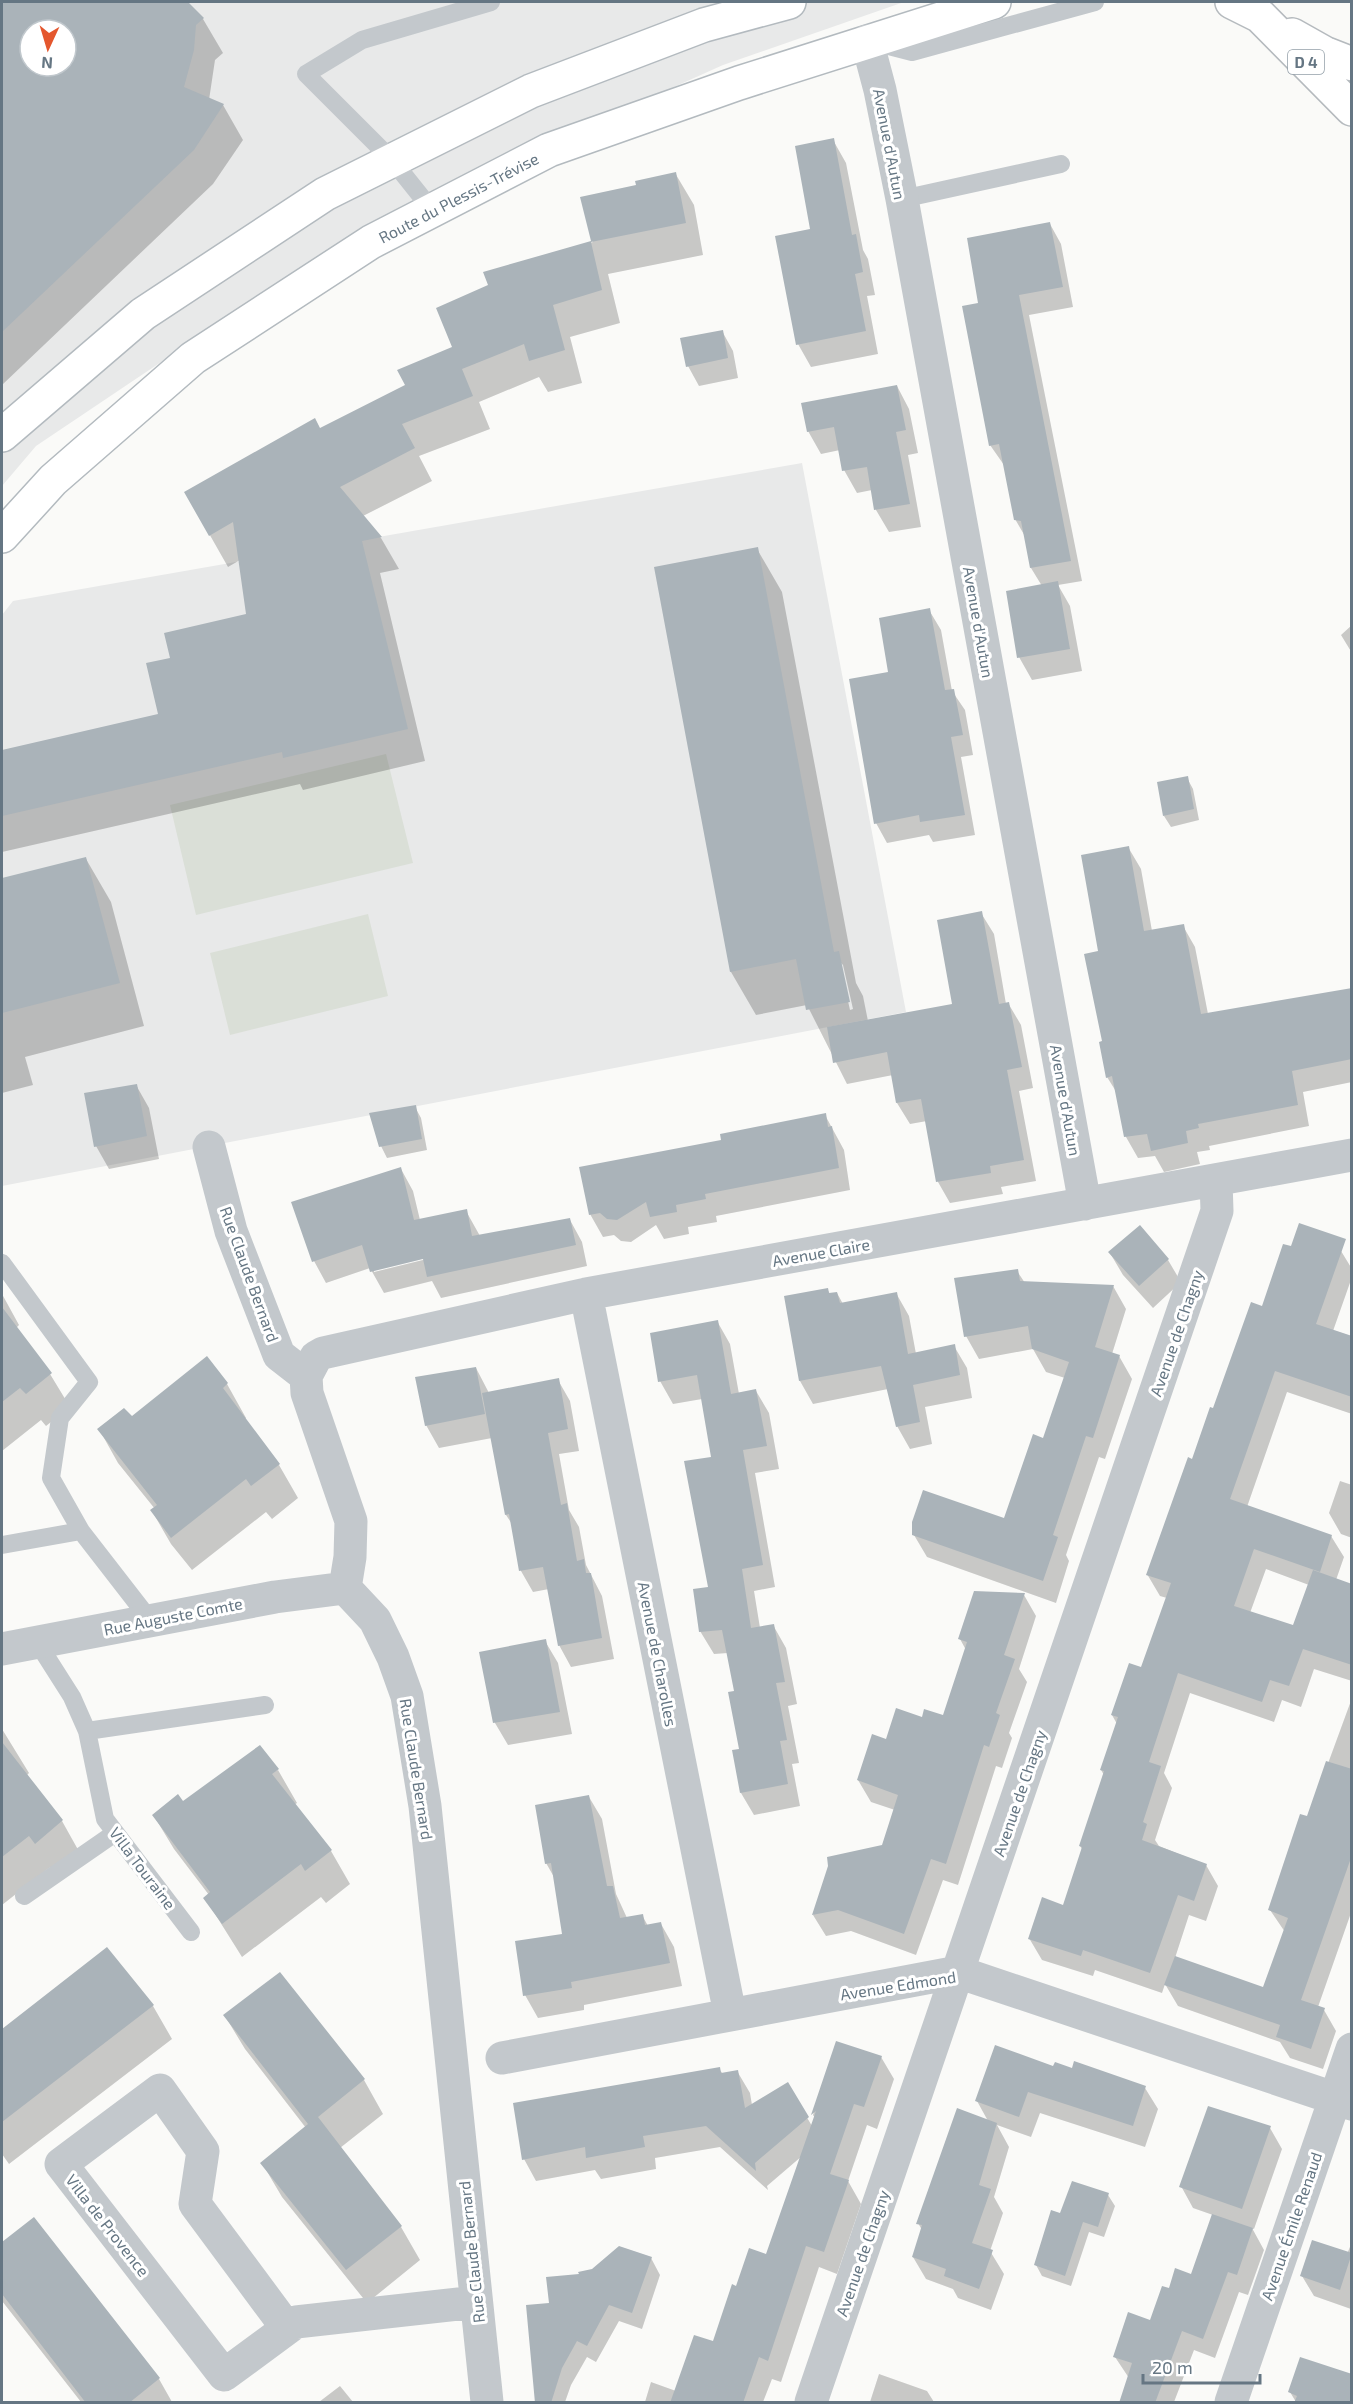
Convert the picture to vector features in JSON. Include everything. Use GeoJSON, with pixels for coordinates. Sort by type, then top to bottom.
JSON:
{"type":"FeatureCollection","features":[{"type":"Feature","properties":{"kind":"main road"},"geometry":{"type":"LineString","coordinates":[[2,435],[143,314],[325,194],[531,91],[704,25],[789,2]]}},
{"type":"Feature","properties":{"kind":"main road","name":"Route du Plessis-Trévise"},"geometry":{"type":"LineString","coordinates":[[2,536],[53,480],[193,358],[371,242],[549,150],[867,41],[994,2]]}},
{"type":"Feature","properties":{"kind":"main road"},"geometry":{"type":"LineString","coordinates":[[1246,9],[1324,53],[1352,64]]}},
{"type":"Feature","properties":{"kind":"main road","name":"D 4"},"geometry":{"type":"LineString","coordinates":[[1246,9],[1352,109]]}},
{"type":"Feature","properties":{"kind":"street","name":"Avenue d'Autun"},"geometry":{"type":"LineString","coordinates":[[867,41],[880,90],[902,199],[1085,1204]]}},
{"type":"Feature","properties":{"kind":"street","name":"Rue Claude Bernard"},"geometry":{"type":"LineString","coordinates":[[209,1147],[231,1232],[279,1355],[306,1376]]}},
{"type":"Feature","properties":{"kind":"street","name":"Avenue Claire"},"geometry":{"type":"LineString","coordinates":[[306,1376],[316,1357],[323,1353],[586,1294],[1352,1155]]}},
{"type":"Feature","properties":{"kind":"street","name":"Avenue de Chagny"},"geometry":{"type":"LineString","coordinates":[[811,2403],[1217,1211],[1215,1181]]}},
{"type":"Feature","properties":{"kind":"street","name":"Avenue de Charolles"},"geometry":{"type":"LineString","coordinates":[[586,1294],[730,2014]]}},
{"type":"Feature","properties":{"kind":"street"},"geometry":{"type":"LineString","coordinates":[[306,1376],[307,1393],[351,1521],[350,1557],[345,1588]]}},
{"type":"Feature","properties":{"kind":"street","name":"Rue Claude Bernard"},"geometry":{"type":"LineString","coordinates":[[345,1588],[375,1620],[393,1657],[407,1696],[425,1806],[487,2403]]}},
{"type":"Feature","properties":{"kind":"street","name":"Rue Auguste Comte"},"geometry":{"type":"LineString","coordinates":[[2,1648],[150,1620],[345,1588]]}},
{"type":"Feature","properties":{"kind":"street","name":"Avenue Edmond"},"geometry":{"type":"LineString","coordinates":[[502,2058],[958,1972],[1343,2101]]}},
{"type":"Feature","properties":{"kind":"street","name":"Avenue Émile Renaud"},"geometry":{"type":"LineString","coordinates":[[1232,2403],[1343,2101],[1352,2049]]}},
{"type":"Feature","properties":{"kind":"street","name":"Villa de Provence"},"geometry":{"type":"LineString","coordinates":[[287,2328],[195,2204],[203,2151],[160,2090],[61,2164],[224,2375],[296,2322],[476,2302]]}},
{"type":"Feature","properties":{"kind":"lane"},"geometry":{"type":"LineString","coordinates":[[432,210],[392,160],[306,74],[362,40],[491,2]]}},
{"type":"Feature","properties":{"kind":"lane"},"geometry":{"type":"LineString","coordinates":[[867,41],[912,52],[1095,2]]}},
{"type":"Feature","properties":{"kind":"lane"},"geometry":{"type":"LineString","coordinates":[[902,199],[1061,164]]}},
{"type":"Feature","properties":{"kind":"lane"},"geometry":{"type":"LineString","coordinates":[[2,1263],[89,1382],[60,1418],[51,1478],[81,1531],[150,1620]]}},
{"type":"Feature","properties":{"kind":"lane"},"geometry":{"type":"LineString","coordinates":[[2,1545],[81,1531]]}},
{"type":"Feature","properties":{"kind":"lane","name":"Villa Touraine"},"geometry":{"type":"LineString","coordinates":[[38,1642],[72,1697],[87,1731],[105,1819],[191,1932]]}},
{"type":"Feature","properties":{"kind":"lane"},"geometry":{"type":"LineString","coordinates":[[87,1731],[265,1705]]}},
{"type":"Feature","properties":{"kind":"lane"},"geometry":{"type":"LineString","coordinates":[[24,1896],[115,1833]]}},
{"type":"Feature","properties":{"kind":"shaded area"},"geometry":{"type":"Polygon","coordinates":[[[2,2],[904,2],[723,65],[362,227],[36,446],[2,486],[2,2]]]}},
{"type":"Feature","properties":{"kind":"shaded area"},"geometry":{"type":"Polygon","coordinates":[[[802,463],[906,1012],[2,1186],[2,615],[13,601],[802,463]]]}},
{"type":"Feature","properties":{"kind":"shaded area"},"geometry":{"type":"Polygon","coordinates":[[[386,754],[413,863],[196,915],[170,805],[386,754]]]}},
{"type":"Feature","properties":{"kind":"shaded area"},"geometry":{"type":"Polygon","coordinates":[[[368,914],[388,996],[230,1035],[210,953],[368,914]]]}},
{"type":"Feature","properties":{"kind":"building"},"geometry":{"type":"Polygon","coordinates":[[[2,2],[188,2],[204,18],[196,25],[194,50],[184,87],[224,104],[194,150],[2,332],[2,2]]]}},
{"type":"Feature","properties":{"kind":"building"},"geometry":{"type":"Polygon","coordinates":[[[834,138],[852,235],[856,234],[863,272],[855,274],[866,331],[796,345],[775,236],[810,229],[795,146],[834,138]]]}},
{"type":"Feature","properties":{"kind":"building"},"geometry":{"type":"Polygon","coordinates":[[[676,172],[686,223],[591,242],[602,290],[553,305],[565,350],[529,361],[524,344],[462,369],[473,396],[402,424],[415,448],[340,487],[382,537],[362,541],[408,729],[283,758],[282,752],[2,816],[2,750],[158,714],[146,663],[170,658],[164,633],[246,614],[233,522],[209,536],[184,492],[315,418],[320,428],[405,385],[397,370],[452,347],[436,308],[488,285],[483,272],[591,241],[580,197],[636,185],[635,181],[676,172]]]}},
{"type":"Feature","properties":{"kind":"building"},"geometry":{"type":"Polygon","coordinates":[[[1050,222],[1063,287],[1019,295],[1071,561],[1030,568],[1021,521],[1014,520],[999,444],[989,446],[962,306],[978,303],[967,238],[1050,222]]]}},
{"type":"Feature","properties":{"kind":"building"},"geometry":{"type":"Polygon","coordinates":[[[723,330],[728,358],[686,367],[680,338],[723,330]]]}},
{"type":"Feature","properties":{"kind":"building"},"geometry":{"type":"Polygon","coordinates":[[[897,385],[906,430],[896,432],[910,504],[874,510],[867,467],[842,471],[834,427],[807,432],[801,403],[897,385]]]}},
{"type":"Feature","properties":{"kind":"building"},"geometry":{"type":"Polygon","coordinates":[[[758,547],[834,952],[839,951],[850,1002],[806,1010],[796,959],[730,972],[654,567],[758,547]]]}},
{"type":"Feature","properties":{"kind":"building"},"geometry":{"type":"Polygon","coordinates":[[[1058,581],[1070,649],[1017,658],[1006,591],[1058,581]]]}},
{"type":"Feature","properties":{"kind":"building"},"geometry":{"type":"Polygon","coordinates":[[[930,608],[945,690],[954,689],[963,735],[951,737],[965,815],[920,822],[919,815],[874,824],[849,679],[888,672],[879,618],[930,608]]]}},
{"type":"Feature","properties":{"kind":"building"},"geometry":{"type":"Polygon","coordinates":[[[1188,776],[1194,809],[1163,816],[1157,782],[1188,776]]]}},
{"type":"Feature","properties":{"kind":"building"},"geometry":{"type":"Polygon","coordinates":[[[1129,846],[1144,931],[1184,924],[1201,1014],[1352,988],[1352,1059],[1292,1071],[1298,1105],[1198,1124],[1199,1128],[1186,1131],[1188,1143],[1151,1151],[1147,1134],[1124,1137],[1112,1076],[1106,1078],[1099,1042],[1102,1041],[1084,954],[1098,951],[1081,855],[1129,846]]]}},
{"type":"Feature","properties":{"kind":"building"},"geometry":{"type":"Polygon","coordinates":[[[86,857],[120,983],[2,1013],[2,878],[86,857]]]}},
{"type":"Feature","properties":{"kind":"building"},"geometry":{"type":"Polygon","coordinates":[[[982,911],[999,1004],[1009,1002],[1022,1067],[1007,1070],[1024,1160],[990,1166],[991,1173],[936,1182],[921,1099],[896,1103],[887,1052],[833,1063],[827,1027],[952,1004],[937,920],[982,911]]]}},
{"type":"Feature","properties":{"kind":"building"},"geometry":{"type":"Polygon","coordinates":[[[137,1084],[147,1136],[94,1147],[84,1093],[137,1084]]]}},
{"type":"Feature","properties":{"kind":"building"},"geometry":{"type":"Polygon","coordinates":[[[416,1105],[422,1139],[379,1147],[369,1113],[416,1105]]]}},
{"type":"Feature","properties":{"kind":"building"},"geometry":{"type":"Polygon","coordinates":[[[826,1113],[828,1127],[832,1126],[839,1168],[705,1194],[706,1199],[676,1205],[677,1212],[650,1217],[646,1202],[617,1220],[607,1219],[600,1213],[589,1215],[579,1167],[721,1140],[720,1134],[826,1113]]]}},
{"type":"Feature","properties":{"kind":"building"},"geometry":{"type":"Polygon","coordinates":[[[401,1167],[414,1220],[467,1209],[472,1236],[570,1218],[576,1245],[427,1277],[423,1259],[370,1272],[362,1245],[312,1262],[291,1202],[401,1167]]]}},
{"type":"Feature","properties":{"kind":"building"},"geometry":{"type":"Polygon","coordinates":[[[1299,1223],[1346,1239],[1316,1324],[1352,1336],[1352,1397],[1275,1371],[1230,1499],[1332,1535],[1320,1572],[1254,1549],[1234,1606],[1293,1625],[1313,1570],[1352,1584],[1352,1665],[1303,1649],[1289,1686],[1270,1680],[1262,1702],[1178,1673],[1149,1762],[1161,1766],[1143,1822],[1147,1824],[1142,1840],[1207,1864],[1194,1901],[1178,1895],[1150,1973],[1083,1950],[1081,1956],[1028,1939],[1042,1897],[1063,1905],[1082,1847],[1079,1846],[1104,1771],[1100,1770],[1118,1717],[1111,1715],[1129,1663],[1141,1667],[1171,1583],[1146,1575],[1188,1457],[1192,1459],[1210,1407],[1213,1408],[1251,1302],[1262,1306],[1283,1244],[1291,1246],[1299,1223]]]}},
{"type":"Feature","properties":{"kind":"building"},"geometry":{"type":"Polygon","coordinates":[[[1140,1225],[1169,1259],[1139,1286],[1108,1252],[1140,1225]]]}},
{"type":"Feature","properties":{"kind":"building"},"geometry":{"type":"Polygon","coordinates":[[[1018,1269],[1020,1281],[1114,1285],[1095,1347],[1120,1355],[1093,1438],[1086,1436],[1053,1535],[1058,1537],[1043,1581],[912,1535],[912,1522],[923,1490],[1004,1518],[1033,1434],[1043,1438],[1069,1362],[1032,1349],[1028,1326],[964,1337],[954,1278],[1018,1269]]]}},
{"type":"Feature","properties":{"kind":"building"},"geometry":{"type":"Polygon","coordinates":[[[828,1288],[829,1293],[837,1292],[840,1303],[897,1292],[908,1354],[955,1344],[960,1375],[913,1385],[920,1422],[896,1427],[881,1366],[799,1381],[784,1296],[828,1288]]]}},
{"type":"Feature","properties":{"kind":"building"},"geometry":{"type":"Polygon","coordinates":[[[2,1307],[52,1373],[26,1394],[20,1388],[2,1402],[2,1307]]]}},
{"type":"Feature","properties":{"kind":"building"},"geometry":{"type":"Polygon","coordinates":[[[718,1320],[731,1394],[756,1389],[767,1446],[743,1450],[763,1565],[742,1569],[751,1628],[774,1624],[785,1682],[776,1683],[787,1740],[780,1741],[788,1784],[740,1793],[732,1750],[739,1749],[728,1692],[734,1691],[722,1630],[699,1632],[693,1589],[708,1587],[684,1461],[711,1457],[697,1375],[658,1382],[650,1333],[718,1320]]]}},
{"type":"Feature","properties":{"kind":"building"},"geometry":{"type":"Polygon","coordinates":[[[207,1356],[228,1383],[223,1388],[280,1464],[251,1486],[246,1479],[171,1538],[150,1510],[157,1505],[97,1429],[124,1408],[132,1416],[207,1356]]]}},
{"type":"Feature","properties":{"kind":"building"},"geometry":{"type":"Polygon","coordinates":[[[476,1367],[485,1414],[425,1426],[415,1377],[476,1367]]]}},
{"type":"Feature","properties":{"kind":"building"},"geometry":{"type":"Polygon","coordinates":[[[559,1378],[568,1429],[548,1433],[561,1505],[567,1503],[577,1561],[584,1559],[586,1573],[591,1573],[602,1638],[558,1646],[543,1567],[519,1571],[509,1514],[505,1515],[482,1393],[559,1378]]]}},
{"type":"Feature","properties":{"kind":"building"},"geometry":{"type":"Polygon","coordinates":[[[974,1591],[1025,1593],[1004,1655],[1015,1659],[996,1713],[1000,1715],[989,1747],[984,1745],[946,1864],[931,1859],[904,1934],[838,1910],[812,1915],[828,1866],[827,1857],[882,1845],[898,1795],[857,1780],[872,1734],[886,1739],[896,1708],[922,1717],[924,1709],[943,1715],[967,1642],[958,1639],[974,1591]]]}},
{"type":"Feature","properties":{"kind":"building"},"geometry":{"type":"Polygon","coordinates":[[[546,1639],[560,1712],[493,1723],[479,1652],[546,1639]]]}},
{"type":"Feature","properties":{"kind":"building"},"geometry":{"type":"Polygon","coordinates":[[[2,1742],[63,1820],[35,1844],[29,1836],[2,1857],[2,1742]]]}},
{"type":"Feature","properties":{"kind":"building"},"geometry":{"type":"Polygon","coordinates":[[[260,1745],[279,1769],[272,1774],[332,1850],[305,1871],[301,1864],[222,1924],[203,1898],[210,1892],[152,1815],[178,1794],[183,1801],[260,1745]]]}},
{"type":"Feature","properties":{"kind":"building"},"geometry":{"type":"Polygon","coordinates":[[[1326,1761],[1352,1769],[1352,1855],[1301,2000],[1325,2008],[1311,2049],[1276,2037],[1280,2025],[1164,1985],[1175,1956],[1263,1987],[1288,1918],[1268,1910],[1300,1814],[1307,1816],[1326,1761]]]}},
{"type":"Feature","properties":{"kind":"building"},"geometry":{"type":"Polygon","coordinates":[[[589,1795],[607,1886],[613,1886],[620,1918],[643,1914],[645,1925],[661,1922],[670,1963],[571,1982],[572,1988],[523,1996],[515,1941],[562,1934],[551,1863],[545,1864],[535,1805],[589,1795]]]}},
{"type":"Feature","properties":{"kind":"building"},"geometry":{"type":"Polygon","coordinates":[[[107,1947],[154,2005],[2,2122],[2,2029],[107,1947]]]}},
{"type":"Feature","properties":{"kind":"building"},"geometry":{"type":"Polygon","coordinates":[[[280,1972],[365,2079],[318,2117],[402,2226],[346,2270],[260,2163],[308,2124],[223,2015],[280,1972]]]}},
{"type":"Feature","properties":{"kind":"building"},"geometry":{"type":"Polygon","coordinates":[[[836,2041],[882,2056],[864,2107],[854,2104],[830,2174],[849,2180],[824,2252],[806,2246],[768,2361],[759,2357],[743,2403],[670,2403],[694,2335],[713,2341],[732,2284],[736,2286],[749,2248],[766,2254],[816,2111],[811,2115],[836,2041]]]}},
{"type":"Feature","properties":{"kind":"building"},"geometry":{"type":"Polygon","coordinates":[[[995,2045],[1053,2066],[1055,2062],[1072,2068],[1074,2061],[1146,2086],[1133,2126],[1028,2092],[1019,2117],[975,2101],[995,2045]]]}},
{"type":"Feature","properties":{"kind":"building"},"geometry":{"type":"Polygon","coordinates":[[[720,2067],[721,2073],[738,2070],[745,2108],[788,2082],[809,2117],[755,2163],[756,2171],[706,2126],[643,2136],[645,2147],[586,2158],[585,2147],[522,2160],[513,2103],[720,2067]]]}},
{"type":"Feature","properties":{"kind":"building"},"geometry":{"type":"Polygon","coordinates":[[[1208,2106],[1271,2126],[1242,2209],[1179,2187],[1208,2106]]]}},
{"type":"Feature","properties":{"kind":"building"},"geometry":{"type":"Polygon","coordinates":[[[957,2108],[997,2123],[979,2185],[991,2189],[972,2243],[993,2250],[979,2289],[944,2276],[946,2269],[912,2257],[922,2225],[916,2224],[957,2108]]]}},
{"type":"Feature","properties":{"kind":"building"},"geometry":{"type":"Polygon","coordinates":[[[1072,2181],[1109,2193],[1098,2227],[1083,2222],[1065,2276],[1034,2265],[1051,2210],[1060,2213],[1072,2181]]]}},
{"type":"Feature","properties":{"kind":"building"},"geometry":{"type":"Polygon","coordinates":[[[1212,2214],[1253,2228],[1237,2275],[1228,2272],[1203,2339],[1182,2331],[1155,2403],[1119,2403],[1132,2363],[1113,2357],[1128,2312],[1150,2320],[1162,2286],[1169,2288],[1175,2268],[1191,2274],[1212,2214]]]}},
{"type":"Feature","properties":{"kind":"building"},"geometry":{"type":"Polygon","coordinates":[[[34,2217],[160,2378],[129,2403],[86,2403],[2,2294],[2,2242],[34,2217]]]}},
{"type":"Feature","properties":{"kind":"building"},"geometry":{"type":"Polygon","coordinates":[[[1312,2240],[1352,2253],[1340,2290],[1300,2276],[1312,2240]]]}},
{"type":"Feature","properties":{"kind":"building"},"geometry":{"type":"Polygon","coordinates":[[[619,2246],[652,2257],[632,2313],[609,2305],[587,2346],[577,2341],[562,2368],[551,2403],[535,2403],[526,2305],[549,2303],[546,2277],[579,2274],[578,2272],[592,2269],[619,2246]]]}},
{"type":"Feature","properties":{"kind":"building"},"geometry":{"type":"Polygon","coordinates":[[[1300,2357],[1352,2374],[1352,2403],[1294,2403],[1297,2396],[1288,2392],[1300,2357]]]}}]}
